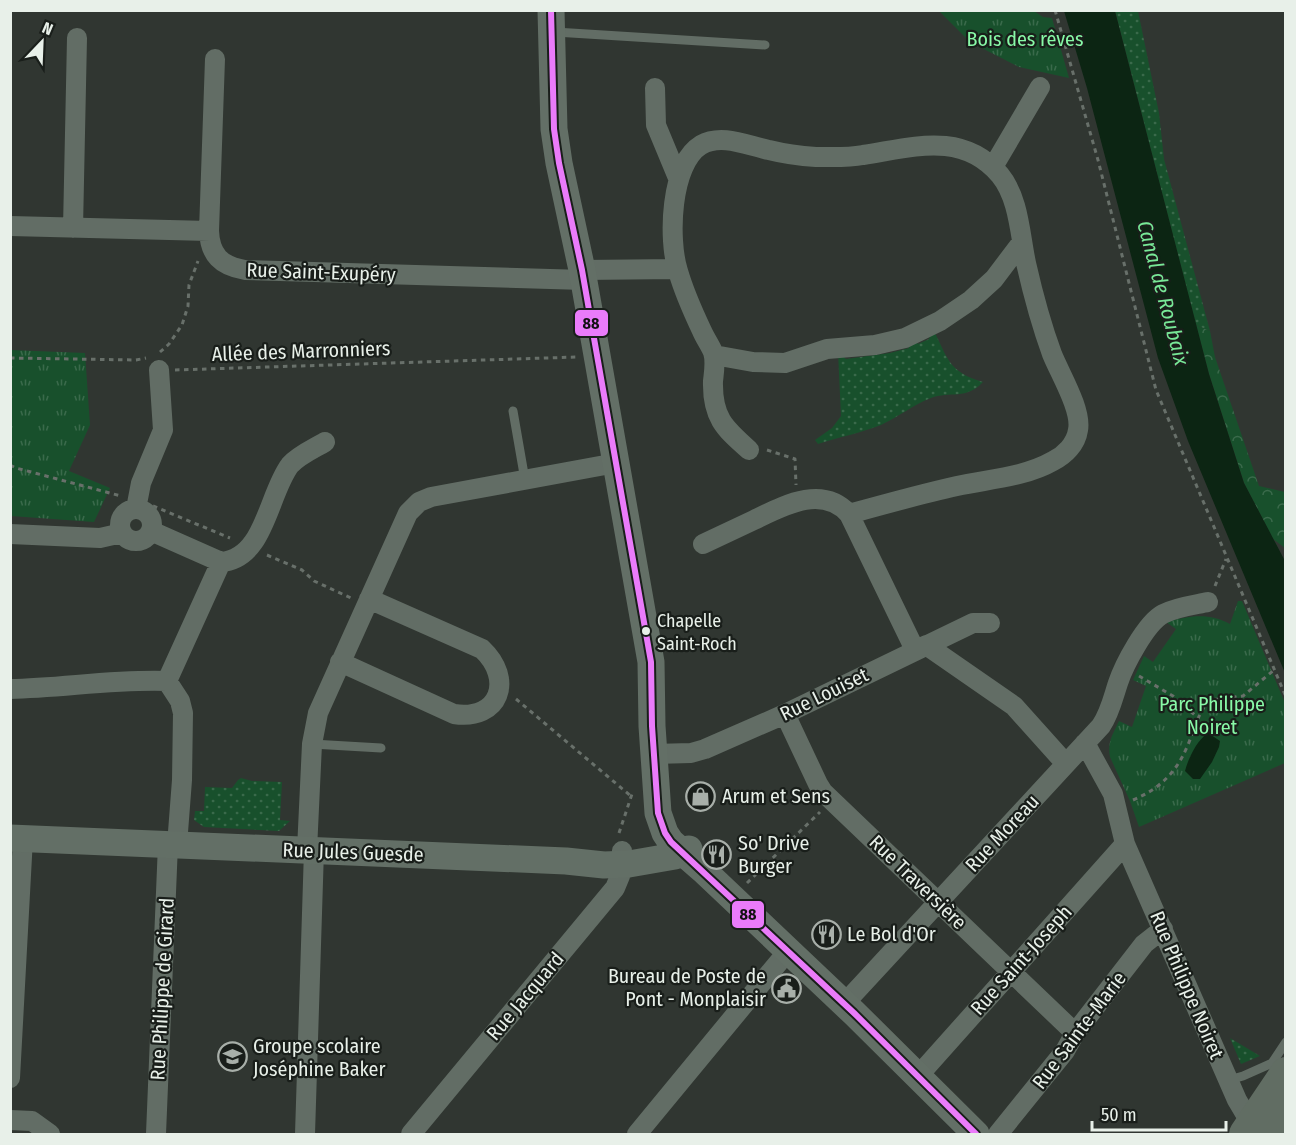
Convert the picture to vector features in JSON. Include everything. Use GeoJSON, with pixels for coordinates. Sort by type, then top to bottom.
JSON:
{"type":"FeatureCollection","features":[{"type":"Feature","properties":{"kind":"main road"},"geometry":{"type":"LineString","coordinates":[[552,21],[554,129],[598,356],[651,662],[659,693],[661,754],[683,846],[732,898],[976,1134]]}},
{"type":"Feature","properties":{"kind":"main road","name":"Rue Jules Guesde"},"geometry":{"type":"LineString","coordinates":[[17,838],[566,861],[622,858],[683,846]]}},
{"type":"Feature","properties":{"kind":"main road"},"geometry":{"type":"LineString","coordinates":[[1257,1132],[1286,1073]]}},
{"type":"Feature","properties":{"kind":"main road"},"geometry":{"type":"LineString","coordinates":[[1257,1132],[1286,1119]]}},
{"type":"Feature","properties":{"kind":"street"},"geometry":{"type":"LineString","coordinates":[[73,228],[77,38]]}},
{"type":"Feature","properties":{"kind":"street"},"geometry":{"type":"LineString","coordinates":[[10,226],[209,231],[215,59]]}},
{"type":"Feature","properties":{"kind":"street"},"geometry":{"type":"LineString","coordinates":[[993,167],[1040,87]]}},
{"type":"Feature","properties":{"kind":"street"},"geometry":{"type":"LineString","coordinates":[[654,88],[656,125],[678,178]]}},
{"type":"Feature","properties":{"kind":"street"},"geometry":{"type":"LineString","coordinates":[[749,450],[723,425],[715,410],[714,355],[677,269],[674,231],[678,178],[691,154],[702,144],[720,140],[729,140],[782,153],[831,157],[867,155],[915,146],[936,145],[968,152],[993,167],[1012,194],[1033,293],[1050,349],[1077,411],[1079,428],[1074,442],[1061,457],[1032,470],[934,491],[849,513]]}},
{"type":"Feature","properties":{"kind":"street","name":"Rue Saint-Exupéry"},"geometry":{"type":"LineString","coordinates":[[209,231],[212,250],[216,257],[227,266],[245,270],[583,275]]}},
{"type":"Feature","properties":{"kind":"street"},"geometry":{"type":"LineString","coordinates":[[714,355],[753,362],[785,363],[827,349],[875,345],[905,338],[940,321],[971,300],[994,279],[1022,242]]}},
{"type":"Feature","properties":{"kind":"street"},"geometry":{"type":"LineString","coordinates":[[583,275],[677,269]]}},
{"type":"Feature","properties":{"kind":"street"},"geometry":{"type":"LineString","coordinates":[[136,505],[149,516],[152,523],[151,531],[146,538],[137,541],[129,539],[122,533],[121,524],[124,515],[136,505],[141,483],[163,430],[159,370]]}},
{"type":"Feature","properties":{"kind":"street"},"geometry":{"type":"LineString","coordinates":[[151,531],[221,562],[233,560],[251,547],[291,464],[325,442]]}},
{"type":"Feature","properties":{"kind":"street"},"geometry":{"type":"LineString","coordinates":[[305,1134],[312,744],[318,713],[405,519],[419,502],[431,497],[616,463]]}},
{"type":"Feature","properties":{"kind":"street"},"geometry":{"type":"LineString","coordinates":[[703,544],[779,508],[802,500],[819,499],[833,502],[849,513],[920,647],[1014,706],[1066,764]]}},
{"type":"Feature","properties":{"kind":"street"},"geometry":{"type":"LineString","coordinates":[[10,534],[100,538],[122,533]]}},
{"type":"Feature","properties":{"kind":"street"},"geometry":{"type":"LineString","coordinates":[[10,689],[61,688],[110,681],[167,681],[221,562]]}},
{"type":"Feature","properties":{"kind":"street"},"geometry":{"type":"LineString","coordinates":[[340,662],[454,714],[470,716],[477,713],[489,706],[498,694],[500,678],[498,672],[482,649],[369,599]]}},
{"type":"Feature","properties":{"kind":"street","name":"Rue Moreau"},"geometry":{"type":"LineString","coordinates":[[844,1004],[1085,743],[1109,713],[1124,669],[1149,627],[1160,615],[1208,602]]}},
{"type":"Feature","properties":{"kind":"street","name":"Rue Louiset"},"geometry":{"type":"LineString","coordinates":[[661,754],[698,752],[786,714],[973,623],[990,623]]}},
{"type":"Feature","properties":{"kind":"street","name":"Rue Philippe de Girard"},"geometry":{"type":"LineString","coordinates":[[156,1134],[173,844],[182,780],[183,713],[180,701],[167,681]]}},
{"type":"Feature","properties":{"kind":"street","name":"Rue Traversière"},"geometry":{"type":"LineString","coordinates":[[786,714],[818,784],[832,800],[1075,1033]]}},
{"type":"Feature","properties":{"kind":"street"},"geometry":{"type":"LineString","coordinates":[[1085,743],[1113,795],[1125,844]]}},
{"type":"Feature","properties":{"kind":"street"},"geometry":{"type":"LineString","coordinates":[[10,1078],[17,838]]}},
{"type":"Feature","properties":{"kind":"street","name":"Rue Philippe Noiret"},"geometry":{"type":"LineString","coordinates":[[1125,844],[1240,1108],[1257,1132]]}},
{"type":"Feature","properties":{"kind":"street","name":"Rue Saint-Joseph"},"geometry":{"type":"LineString","coordinates":[[918,1076],[1125,844]]}},
{"type":"Feature","properties":{"kind":"street","name":"Rue Jacquard"},"geometry":{"type":"LineString","coordinates":[[411,1134],[615,888],[620,876],[622,858]]}},
{"type":"Feature","properties":{"kind":"street","name":"Rue Sainte-Marie"},"geometry":{"type":"LineString","coordinates":[[998,1134],[1065,1051],[1075,1033],[1144,944],[1163,929]]}},
{"type":"Feature","properties":{"kind":"street"},"geometry":{"type":"LineString","coordinates":[[637,1134],[788,951]]}},
{"type":"Feature","properties":{"kind":"street"},"geometry":{"type":"LineString","coordinates":[[10,1120],[32,1121],[50,1134]]}},
{"type":"Feature","properties":{"kind":"lane"},"geometry":{"type":"LineString","coordinates":[[552,21],[765,45]]}},
{"type":"Feature","properties":{"kind":"lane"},"geometry":{"type":"LineString","coordinates":[[513,411],[525,480]]}},
{"type":"Feature","properties":{"kind":"lane"},"geometry":{"type":"LineString","coordinates":[[312,744],[381,748]]}},
{"type":"Feature","properties":{"kind":"lane"},"geometry":{"type":"LineString","coordinates":[[1229,1080],[1272,1063],[1286,1042]]}},
{"type":"Feature","properties":{"kind":"path"},"geometry":{"type":"LineString","coordinates":[[1055,10],[1098,160],[1156,390],[1286,697]]}},
{"type":"Feature","properties":{"kind":"path"},"geometry":{"type":"LineString","coordinates":[[136,360],[161,351],[169,344],[182,324],[188,306],[189,285],[209,231]]}},
{"type":"Feature","properties":{"kind":"path","name":"Allée des Marronniers"},"geometry":{"type":"LineString","coordinates":[[10,358],[136,360],[145,370],[159,370],[598,356]]}},
{"type":"Feature","properties":{"kind":"path"},"geometry":{"type":"LineString","coordinates":[[749,450],[770,450],[795,459],[795,490],[779,508]]}},
{"type":"Feature","properties":{"kind":"path"},"geometry":{"type":"LineString","coordinates":[[10,465],[136,505]]}},
{"type":"Feature","properties":{"kind":"path"},"geometry":{"type":"LineString","coordinates":[[1208,602],[1226,559]]}},
{"type":"Feature","properties":{"kind":"path"},"geometry":{"type":"LineString","coordinates":[[1124,669],[1173,696],[1197,718]]}},
{"type":"Feature","properties":{"kind":"path"},"geometry":{"type":"LineString","coordinates":[[1127,802],[1154,790],[1169,776],[1187,746],[1197,718],[1209,700],[1243,696],[1274,669]]}},
{"type":"Feature","properties":{"kind":"path"},"geometry":{"type":"LineString","coordinates":[[498,694],[513,697],[632,797]]}},
{"type":"Feature","properties":{"kind":"path"},"geometry":{"type":"LineString","coordinates":[[732,898],[832,800]]}},
{"type":"Feature","properties":{"kind":"green space","name":"Bois des rêves"},"geometry":{"type":"Polygon","coordinates":[[[939,11],[1034,11],[1043,17],[1052,18],[1069,78],[1019,67],[970,42],[939,11]]]}},
{"type":"Feature","properties":{"kind":"green space"},"geometry":{"type":"Polygon","coordinates":[[[1115,11],[1138,11],[1159,113],[1164,159],[1210,331],[1196,325],[1115,11]]]}},
{"type":"Feature","properties":{"kind":"green space"},"geometry":{"type":"Polygon","coordinates":[[[1196,325],[1210,331],[1215,357],[1259,486],[1285,492],[1285,548],[1273,539],[1244,483],[1209,374],[1196,325]]]}},
{"type":"Feature","properties":{"kind":"green space"},"geometry":{"type":"Polygon","coordinates":[[[932,329],[950,363],[963,374],[983,382],[977,388],[965,393],[931,398],[881,425],[818,444],[815,440],[832,428],[841,416],[838,352],[846,359],[890,353],[909,348],[907,339],[915,337],[918,344],[929,339],[932,329]]]}},
{"type":"Feature","properties":{"kind":"green space"},"geometry":{"type":"Polygon","coordinates":[[[11,350],[85,353],[90,425],[69,471],[110,488],[94,522],[11,516],[11,350]]]}},
{"type":"Feature","properties":{"kind":"green space","name":"Parc Philippe Noiret"},"geometry":{"type":"Polygon","coordinates":[[[1238,601],[1242,601],[1285,703],[1285,763],[1139,827],[1109,752],[1111,738],[1119,721],[1132,727],[1146,686],[1133,680],[1144,656],[1153,662],[1176,629],[1166,622],[1198,616],[1222,620],[1230,624],[1238,601]]]}},
{"type":"Feature","properties":{"kind":"green space"},"geometry":{"type":"Polygon","coordinates":[[[241,778],[252,781],[282,782],[280,820],[290,821],[279,831],[204,827],[194,820],[195,811],[204,811],[205,787],[232,788],[241,778]]]}},
{"type":"Feature","properties":{"kind":"green space"},"geometry":{"type":"Polygon","coordinates":[[[1230,1038],[1260,1056],[1241,1064],[1230,1038]]]}},
{"type":"Feature","properties":{"kind":"water","name":"Canal de Roubaix"},"geometry":{"type":"Polygon","coordinates":[[[1064,11],[1115,11],[1209,374],[1244,483],[1285,561],[1285,673],[1188,441],[1158,358],[1087,88],[1064,11]]]}},
{"type":"Feature","properties":{"kind":"water"},"geometry":{"type":"Polygon","coordinates":[[[1208,733],[1220,741],[1219,747],[1200,779],[1193,779],[1185,771],[1186,766],[1197,745],[1208,733]]]}},
{"type":"Feature","properties":{"kind":"transit line","name":"88"},"geometry":{"type":"LineString","coordinates":[[551,10],[554,129],[582,270],[651,662],[652,726],[658,813],[665,833],[671,842],[854,1013],[976,1134]]}},
{"type":"Feature","properties":{"kind":"place","name":"Chapelle Saint-Roch"},"geometry":{"type":"Point","coordinates":[646,631]}},
{"type":"Feature","properties":{"kind":"place","name":"Arum et Sens"},"geometry":{"type":"Point","coordinates":[701,796]}},
{"type":"Feature","properties":{"kind":"place","name":"So' Drive Burger"},"geometry":{"type":"Point","coordinates":[717,854]}},
{"type":"Feature","properties":{"kind":"place","name":"Le Bol d'Or"},"geometry":{"type":"Point","coordinates":[826,934]}},
{"type":"Feature","properties":{"kind":"place","name":"Bureau de Poste de Pont - Monplaisir"},"geometry":{"type":"Point","coordinates":[787,988]}},
{"type":"Feature","properties":{"kind":"place","name":"Groupe scolaire Joséphine Baker"},"geometry":{"type":"Point","coordinates":[232,1057]}}]}
